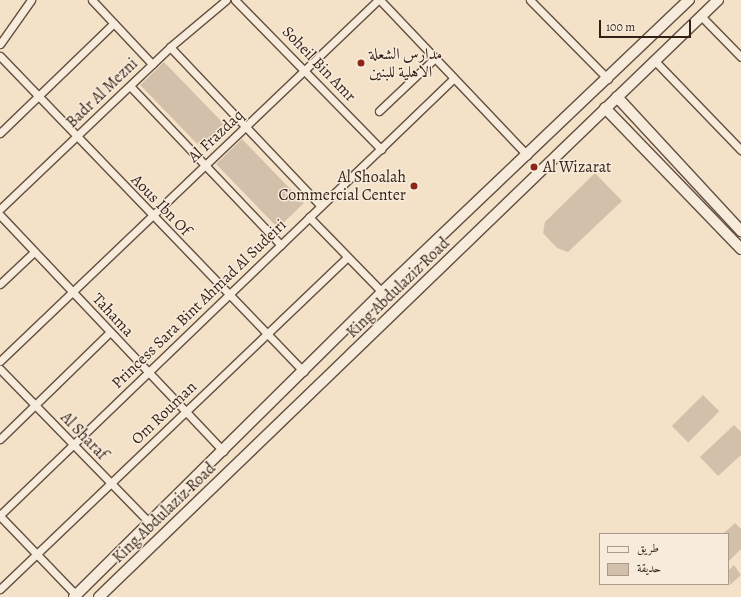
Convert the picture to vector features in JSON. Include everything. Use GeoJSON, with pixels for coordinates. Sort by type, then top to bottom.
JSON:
{"type":"FeatureCollection","features":[{"type":"Feature","properties":{"kind":"main road","name":"King Abdulaziz Road"},"geometry":{"type":"LineString","coordinates":[[75,596],[304,372],[382,292],[608,79],[689,0]]}},
{"type":"Feature","properties":{"kind":"main road","name":"King Abdulaziz Road"},"geometry":{"type":"LineString","coordinates":[[99,597],[718,0]]}},
{"type":"Feature","properties":{"kind":"main road"},"geometry":{"type":"LineString","coordinates":[[617,97],[741,230]]}},
{"type":"Feature","properties":{"kind":"main road"},"geometry":{"type":"LineString","coordinates":[[605,108],[741,249]]}},
{"type":"Feature","properties":{"kind":"main road"},"geometry":{"type":"LineString","coordinates":[[629,133],[640,122]]}},
{"type":"Feature","properties":{"kind":"street"},"geometry":{"type":"LineString","coordinates":[[0,44],[31,0]]}},
{"type":"Feature","properties":{"kind":"street"},"geometry":{"type":"LineString","coordinates":[[92,0],[152,64]]}},
{"type":"Feature","properties":{"kind":"street","name":"Badr Al Mezni"},"geometry":{"type":"LineString","coordinates":[[0,209],[170,47],[226,0]]}},
{"type":"Feature","properties":{"kind":"street","name":"Soheil Bin Amr"},"geometry":{"type":"LineString","coordinates":[[235,0],[381,149]]}},
{"type":"Feature","properties":{"kind":"street"},"geometry":{"type":"LineString","coordinates":[[379,0],[527,155]]}},
{"type":"Feature","properties":{"kind":"street","name":"Al Frazdaq"},"geometry":{"type":"LineString","coordinates":[[0,361],[379,0]]}},
{"type":"Feature","properties":{"kind":"street"},"geometry":{"type":"LineString","coordinates":[[530,0],[608,79]]}},
{"type":"Feature","properties":{"kind":"street"},"geometry":{"type":"LineString","coordinates":[[701,16],[741,57]]}},
{"type":"Feature","properties":{"kind":"street"},"geometry":{"type":"LineString","coordinates":[[0,133],[114,23]]}},
{"type":"Feature","properties":{"kind":"street"},"geometry":{"type":"LineString","coordinates":[[170,47],[321,206]]}},
{"type":"Feature","properties":{"kind":"street","name":"Aous Ibn Of"},"geometry":{"type":"LineString","coordinates":[[0,56],[152,217],[304,372]]}},
{"type":"Feature","properties":{"kind":"street"},"geometry":{"type":"LineString","coordinates":[[379,111],[434,59]]}},
{"type":"Feature","properties":{"kind":"street"},"geometry":{"type":"LineString","coordinates":[[655,60],[741,150]]}},
{"type":"Feature","properties":{"kind":"street","name":"Princess Sara Bint Ahmad Al Sudeiri"},"geometry":{"type":"LineString","coordinates":[[0,516],[228,294],[453,79]]}},
{"type":"Feature","properties":{"kind":"street"},"geometry":{"type":"LineString","coordinates":[[130,86],[281,245]]}},
{"type":"Feature","properties":{"kind":"street","name":"Tahama"},"geometry":{"type":"LineString","coordinates":[[0,215],[223,451]]}},
{"type":"Feature","properties":{"kind":"street"},"geometry":{"type":"LineString","coordinates":[[309,217],[382,292]]}},
{"type":"Feature","properties":{"kind":"street"},"geometry":{"type":"LineString","coordinates":[[0,284],[34,252]]}},
{"type":"Feature","properties":{"kind":"street","name":"Om Rouman"},"geometry":{"type":"LineString","coordinates":[[0,589],[347,257]]}},
{"type":"Feature","properties":{"kind":"street"},"geometry":{"type":"LineString","coordinates":[[0,439],[110,332]]}},
{"type":"Feature","properties":{"kind":"street","name":"Al Sharaf"},"geometry":{"type":"LineString","coordinates":[[0,369],[110,484],[149,522]]}},
{"type":"Feature","properties":{"kind":"street"},"geometry":{"type":"LineString","coordinates":[[0,516],[75,596]]}},
{"type":"Feature","properties":{"kind":"green space"},"geometry":{"type":"Polygon","coordinates":[[[164,62],[224,125],[201,148],[140,85],[164,62]]]}},
{"type":"Feature","properties":{"kind":"green space"},"geometry":{"type":"Polygon","coordinates":[[[242,139],[304,203],[278,228],[216,164],[242,139]]]}},
{"type":"Feature","properties":{"kind":"green space"},"geometry":{"type":"Polygon","coordinates":[[[595,173],[622,201],[568,252],[557,248],[543,233],[545,222],[595,173]]]}},
{"type":"Feature","properties":{"kind":"green space"},"geometry":{"type":"Polygon","coordinates":[[[703,395],[719,411],[688,442],[672,426],[703,395]]]}},
{"type":"Feature","properties":{"kind":"green space"},"geometry":{"type":"Polygon","coordinates":[[[734,425],[741,432],[741,455],[718,476],[700,457],[734,425]]]}},
{"type":"Feature","properties":{"kind":"green space"},"geometry":{"type":"Polygon","coordinates":[[[735,523],[741,529],[741,549],[729,561],[729,533],[724,533],[735,523]]]}},
{"type":"Feature","properties":{"kind":"green space"},"geometry":{"type":"Polygon","coordinates":[[[734,565],[741,575],[730,585],[729,578],[729,570],[734,565]]]}},
{"type":"Feature","properties":{"kind":"place","name":"مدارس الشعلة الاهلية للبنين"},"geometry":{"type":"Point","coordinates":[361,63]}},
{"type":"Feature","properties":{"kind":"place","name":"Al Wizarat"},"geometry":{"type":"Point","coordinates":[534,167]}},
{"type":"Feature","properties":{"kind":"place","name":"Al Shoalah Commercial Center"},"geometry":{"type":"Point","coordinates":[414,186]}}]}
